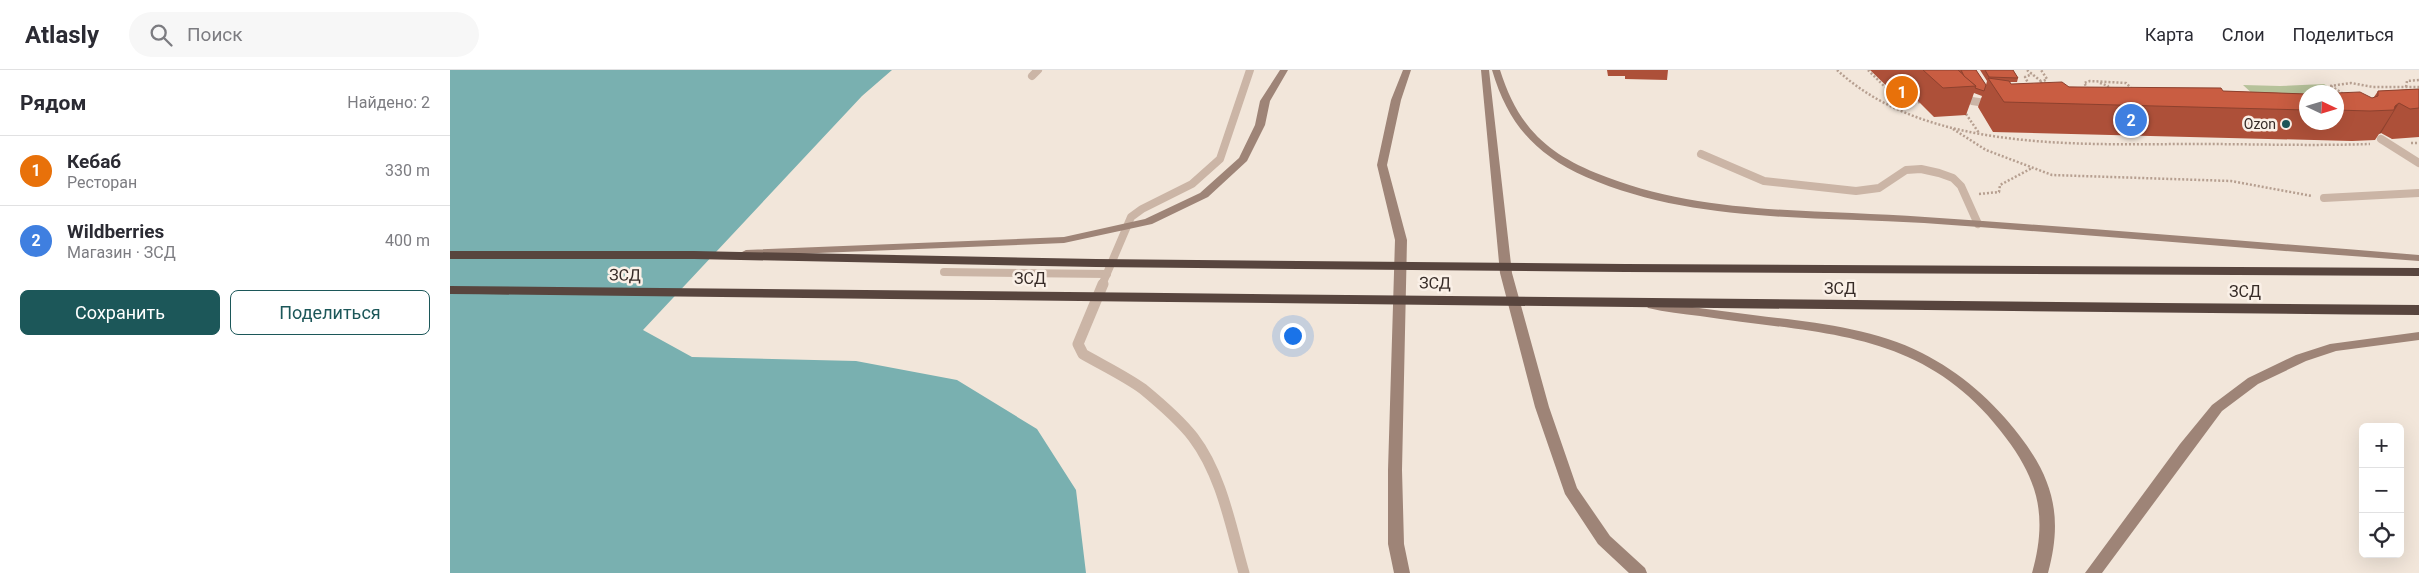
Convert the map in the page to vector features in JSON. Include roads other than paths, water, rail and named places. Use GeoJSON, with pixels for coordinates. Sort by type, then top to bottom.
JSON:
{"type":"FeatureCollection","features":[{"type":"Feature","properties":{"kind":"highway","name":"ЗСД"},"geometry":{"type":"LineString","coordinates":[[450,255],[694,255],[1340,266],[2419,272]]}},
{"type":"Feature","properties":{"kind":"highway","name":"ЗСД"},"geometry":{"type":"LineString","coordinates":[[450,290],[1312,298],[1644,304],[2419,310]]}},
{"type":"Feature","properties":{"kind":"main road"},"geometry":{"type":"LineString","coordinates":[[694,255],[1064,240],[1148,222],[1204,195],[1243,159],[1260,125],[1265,101],[1284,70]]}},
{"type":"Feature","properties":{"kind":"main road"},"geometry":{"type":"LineString","coordinates":[[1402,573],[1396,544],[1395,470],[1401,240],[1382,165],[1396,100],[1407,70]]}},
{"type":"Feature","properties":{"kind":"main road"},"geometry":{"type":"LineString","coordinates":[[1485,70],[1506,273],[1542,407],[1570,490],[1604,540],[1639,573]]}},
{"type":"Feature","properties":{"kind":"main road"},"geometry":{"type":"LineString","coordinates":[[1496,70],[1507,105],[1525,132],[1562,159],[1592,176],[1636,190],[1709,206],[1978,224],[2419,258]]}},
{"type":"Feature","properties":{"kind":"main road"},"geometry":{"type":"LineString","coordinates":[[1644,304],[1734,317],[1782,321],[1852,334],[1902,348],[1961,384],[2007,427],[2034,467],[2047,502],[2049,539],[2040,573]]}},
{"type":"Feature","properties":{"kind":"main road"},"geometry":{"type":"LineString","coordinates":[[2093,573],[2185,448],[2217,408],[2253,381],[2301,358],[2335,347],[2419,336]]}},
{"type":"Feature","properties":{"kind":"lane"},"geometry":{"type":"LineString","coordinates":[[1244,573],[1218,485],[1208,462],[1193,437],[1172,414],[1141,388],[1083,354],[1078,344],[1131,217],[1192,184],[1220,158],[1250,70]]}},
{"type":"Feature","properties":{"kind":"lane"},"geometry":{"type":"LineString","coordinates":[[1956,86],[1962,94],[1972,101],[2003,104]]}},
{"type":"Feature","properties":{"kind":"lane"},"geometry":{"type":"LineString","coordinates":[[2385,141],[2419,163]]}},
{"type":"Feature","properties":{"kind":"lane"},"geometry":{"type":"LineString","coordinates":[[1701,154],[1764,181],[1856,191],[1879,188],[1906,170],[1921,170],[1953,178],[1966,194],[1978,224]]}},
{"type":"Feature","properties":{"kind":"lane"},"geometry":{"type":"LineString","coordinates":[[2324,198],[2419,193]]}},
{"type":"Feature","properties":{"kind":"lane"},"geometry":{"type":"LineString","coordinates":[[944,272],[1107,274]]}},
{"type":"Feature","properties":{"kind":"water"},"geometry":{"type":"Polygon","coordinates":[[[450,70],[892,70],[862,96],[643,330],[692,357],[856,361],[957,380],[1037,429],[1076,490],[1086,573],[450,573],[450,70]]]}},
{"type":"Feature","properties":{"kind":"place","name":"Кебаб"},"geometry":{"type":"Point","coordinates":[1902,92]}},
{"type":"Feature","properties":{"kind":"place","name":"Wildberries"},"geometry":{"type":"Point","coordinates":[2131,120]}},
{"type":"Feature","properties":{"kind":"place","name":"Ozon"},"geometry":{"type":"Point","coordinates":[2286,124]}}]}
